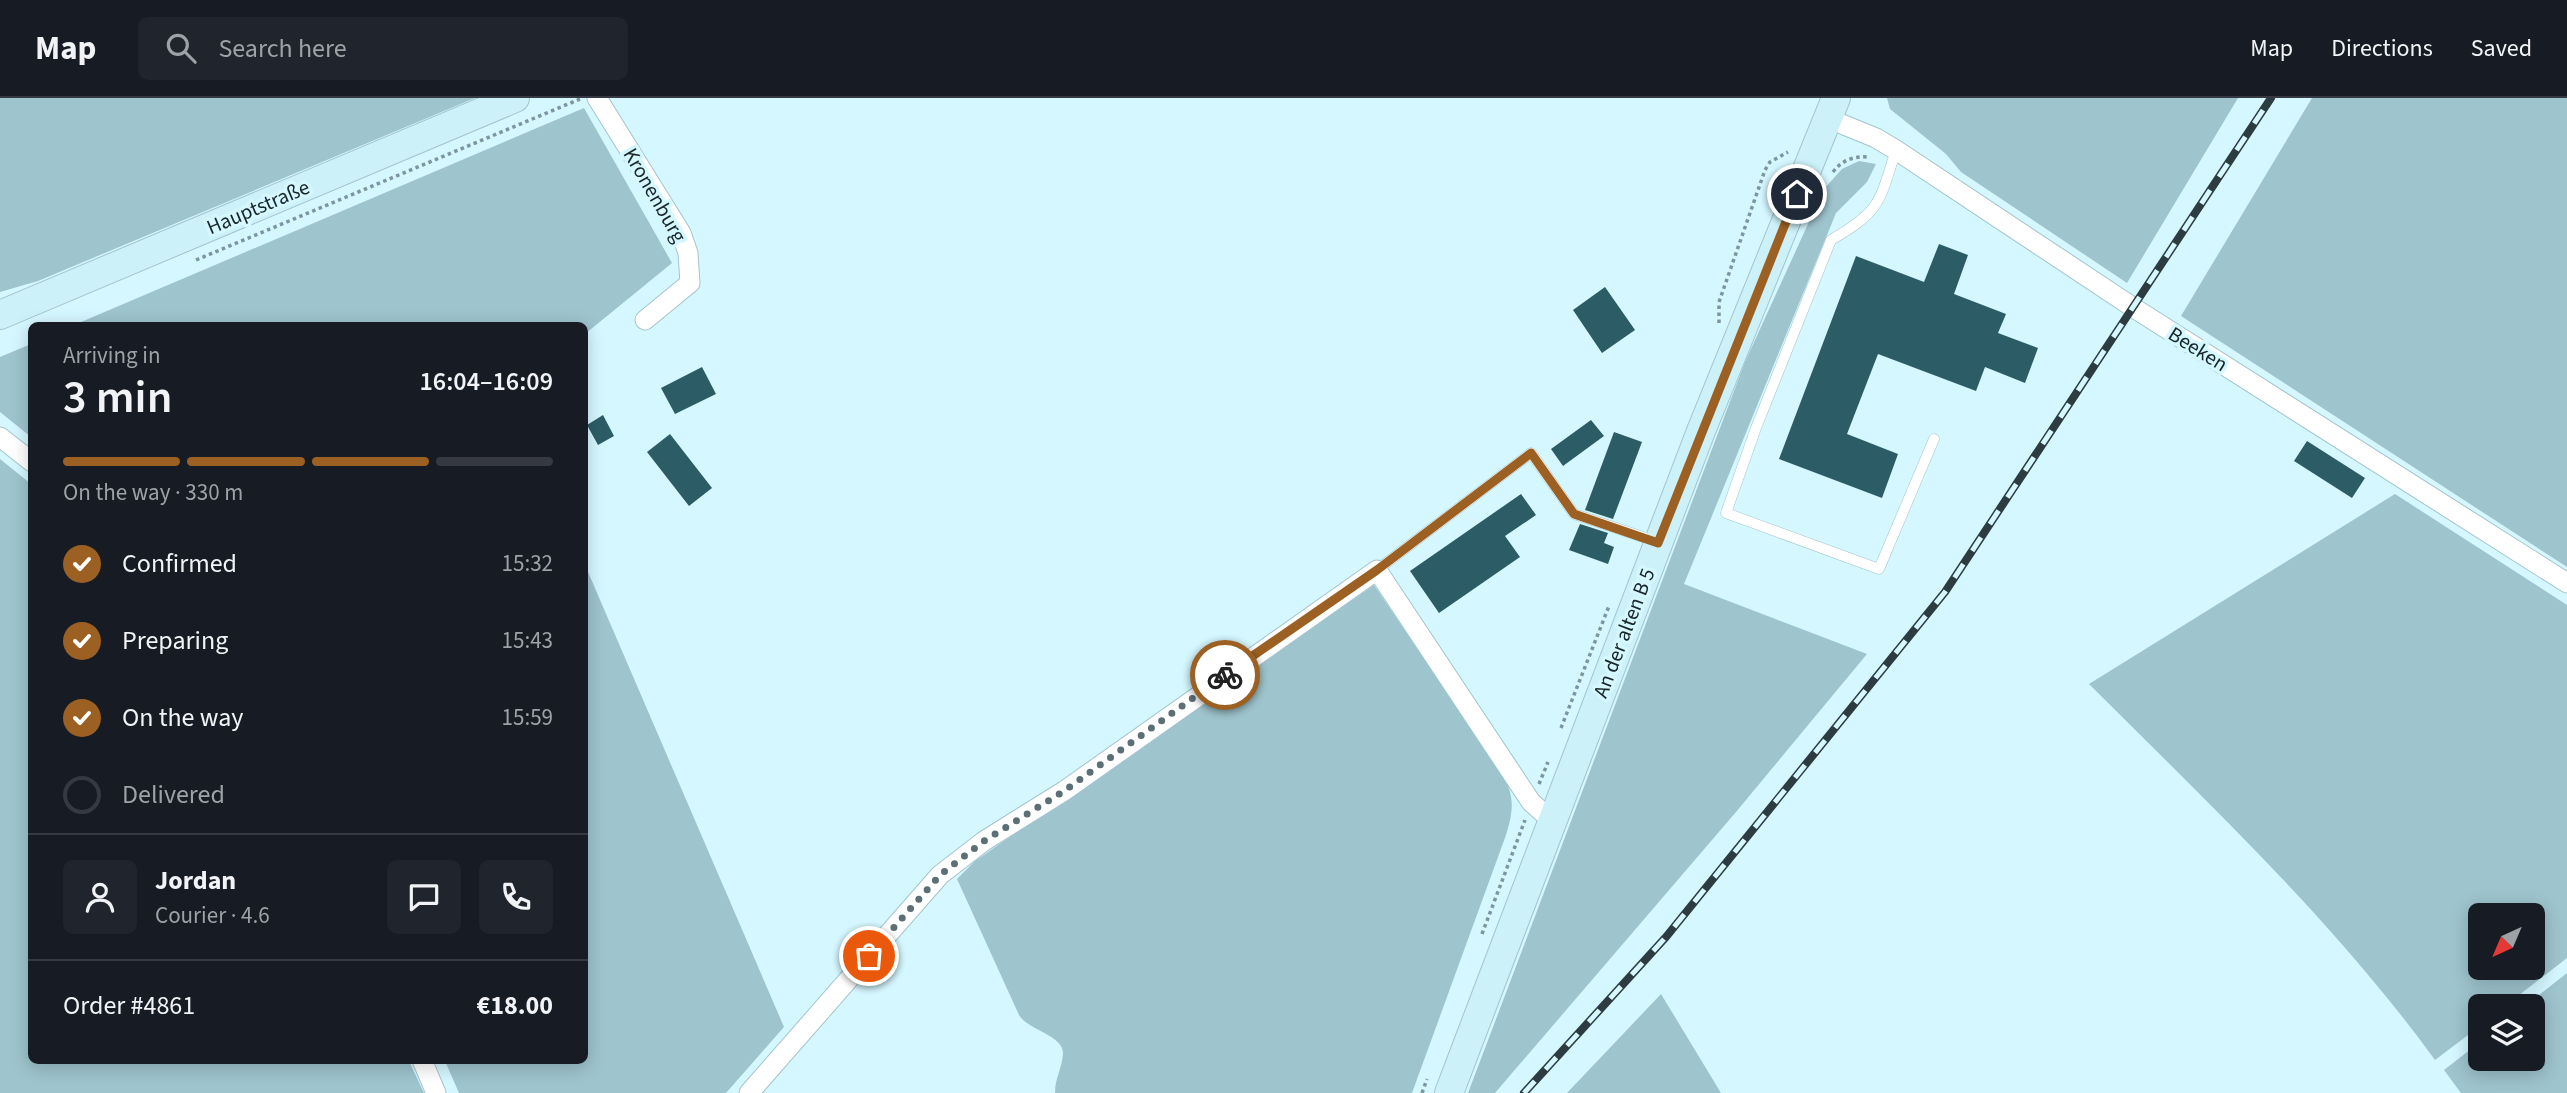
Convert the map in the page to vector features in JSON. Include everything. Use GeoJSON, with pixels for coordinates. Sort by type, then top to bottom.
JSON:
{"type":"FeatureCollection","features":[{"type":"Feature","properties":{"kind":"main road","name":"Hauptstraße"},"geometry":{"type":"LineString","coordinates":[[0,315],[515,98]]}},
{"type":"Feature","properties":{"kind":"main road","name":"An der alten B 5"},"geometry":{"type":"LineString","coordinates":[[1449,1093],[1658,543],[1794,164],[1832,108]]}},
{"type":"Feature","properties":{"kind":"street","name":"Kronenburg"},"geometry":{"type":"LineString","coordinates":[[597,98],[681,233],[688,253],[690,283],[645,320]]}},
{"type":"Feature","properties":{"kind":"street","name":"Beeken"},"geometry":{"type":"LineString","coordinates":[[1832,108],[2134,309],[2567,583]]}},
{"type":"Feature","properties":{"kind":"street"},"geometry":{"type":"LineString","coordinates":[[0,437],[28,459]]}},
{"type":"Feature","properties":{"kind":"street"},"geometry":{"type":"LineString","coordinates":[[748,1093],[940,875],[984,841],[1064,791],[1377,570],[1531,802],[1552,821]]}},
{"type":"Feature","properties":{"kind":"street"},"geometry":{"type":"LineString","coordinates":[[424,1064],[436,1093]]}},
{"type":"Feature","properties":{"kind":"lane"},"geometry":{"type":"LineString","coordinates":[[1896,150],[1878,205],[1854,226],[1831,240],[1756,428],[1726,513],[1879,569],[1934,439]]}},
{"type":"Feature","properties":{"kind":"lane"},"geometry":{"type":"LineString","coordinates":[[1377,570],[1531,453],[1574,514],[1658,543]]}},
{"type":"Feature","properties":{"kind":"path"},"geometry":{"type":"LineString","coordinates":[[188,263],[582,98]]}},
{"type":"Feature","properties":{"kind":"path"},"geometry":{"type":"LineString","coordinates":[[1794,164],[1823,178],[1850,158],[1878,158],[1896,150]]}},
{"type":"Feature","properties":{"kind":"shaded area"},"geometry":{"type":"Polygon","coordinates":[[[0,98],[475,98],[38,281],[0,292],[0,98]]]}},
{"type":"Feature","properties":{"kind":"shaded area"},"geometry":{"type":"Polygon","coordinates":[[[1887,98],[2238,98],[2127,283],[1961,172],[1946,154],[1890,109],[1887,98]]]}},
{"type":"Feature","properties":{"kind":"shaded area"},"geometry":{"type":"Polygon","coordinates":[[[2312,98],[2567,98],[2567,567],[2181,316],[2312,98]]]}},
{"type":"Feature","properties":{"kind":"shaded area"},"geometry":{"type":"Polygon","coordinates":[[[584,108],[672,263],[588,332],[588,322],[81,322],[584,108]]]}},
{"type":"Feature","properties":{"kind":"shaded area"},"geometry":{"type":"Polygon","coordinates":[[[1859,161],[1876,164],[1867,182],[1836,213],[1684,584],[1867,654],[1736,812],[1495,1093],[1468,1093],[1745,362],[1824,189],[1842,169],[1859,161]]]}},
{"type":"Feature","properties":{"kind":"shaded area"},"geometry":{"type":"Polygon","coordinates":[[[28,345],[28,435],[0,412],[0,357],[28,345]]]}},
{"type":"Feature","properties":{"kind":"shaded area"},"geometry":{"type":"Polygon","coordinates":[[[0,459],[28,482],[28,1064],[410,1064],[424,1093],[0,1093],[0,459]]]}},
{"type":"Feature","properties":{"kind":"shaded area"},"geometry":{"type":"Polygon","coordinates":[[[2395,494],[2567,605],[2567,958],[2545,975],[2545,903],[2468,903],[2468,980],[2539,980],[2520,994],[2468,994],[2468,1035],[2435,1060],[2355,960],[2225,819],[2089,684],[2395,494]]]}},
{"type":"Feature","properties":{"kind":"shaded area"},"geometry":{"type":"Polygon","coordinates":[[[588,572],[784,1027],[726,1093],[459,1093],[446,1064],[588,1064],[588,572]]]}},
{"type":"Feature","properties":{"kind":"shaded area"},"geometry":{"type":"Polygon","coordinates":[[[1374,585],[1504,777],[1511,799],[1506,835],[1412,1093],[1055,1093],[1062,1048],[1058,1042],[1019,1015],[957,879],[975,861],[1374,585]]]}},
{"type":"Feature","properties":{"kind":"shaded area"},"geometry":{"type":"Polygon","coordinates":[[[2567,973],[2567,1093],[2461,1093],[2444,1070],[2468,1051],[2468,1071],[2545,1071],[2545,994],[2540,994],[2567,973]]]}},
{"type":"Feature","properties":{"kind":"shaded area"},"geometry":{"type":"Polygon","coordinates":[[[1661,994],[1721,1093],[1567,1093],[1661,994]]]}},
{"type":"Feature","properties":{"kind":"building"},"geometry":{"type":"Polygon","coordinates":[[[1939,244],[1968,255],[1954,294],[2006,314],[1998,333],[2038,348],[2025,383],[1985,367],[1976,391],[1878,354],[1847,434],[1898,454],[1882,498],[1779,459],[1856,256],[1924,282],[1939,244]]]}},
{"type":"Feature","properties":{"kind":"building"},"geometry":{"type":"Polygon","coordinates":[[[1605,287],[1635,330],[1602,353],[1573,310],[1605,287]]]}},
{"type":"Feature","properties":{"kind":"building"},"geometry":{"type":"Polygon","coordinates":[[[702,367],[716,394],[675,414],[661,388],[702,367]]]}},
{"type":"Feature","properties":{"kind":"building"},"geometry":{"type":"Polygon","coordinates":[[[603,415],[614,436],[598,445],[588,424],[603,415]]]}},
{"type":"Feature","properties":{"kind":"building"},"geometry":{"type":"Polygon","coordinates":[[[1591,420],[1604,436],[1563,466],[1551,449],[1591,420]]]}},
{"type":"Feature","properties":{"kind":"building"},"geometry":{"type":"Polygon","coordinates":[[[1614,432],[1642,442],[1613,519],[1585,510],[1614,432]]]}},
{"type":"Feature","properties":{"kind":"building"},"geometry":{"type":"Polygon","coordinates":[[[670,434],[712,488],[689,506],[647,452],[670,434]]]}},
{"type":"Feature","properties":{"kind":"building"},"geometry":{"type":"Polygon","coordinates":[[[2307,441],[2365,478],[2352,498],[2294,461],[2307,441]]]}},
{"type":"Feature","properties":{"kind":"building"},"geometry":{"type":"Polygon","coordinates":[[[1521,494],[1536,515],[1505,536],[1520,557],[1439,613],[1410,571],[1521,494]]]}},
{"type":"Feature","properties":{"kind":"building"},"geometry":{"type":"Polygon","coordinates":[[[1580,524],[1608,533],[1604,543],[1614,547],[1608,564],[1569,550],[1580,524]]]}},
{"type":"Feature","properties":{"kind":"railway"},"geometry":{"type":"LineString","coordinates":[[1524,1093],[1666,937],[1945,592],[2271,98]]}},
{"type":"Feature","properties":{"kind":"way so far"},"geometry":{"type":"LineString","coordinates":[[869,956],[940,875],[984,841],[1064,791],[1225,675]]}},
{"type":"Feature","properties":{"kind":"route"},"geometry":{"type":"LineString","coordinates":[[1225,675],[1377,570],[1531,453],[1574,514],[1658,543],[1731,353],[1797,194]]}}]}
